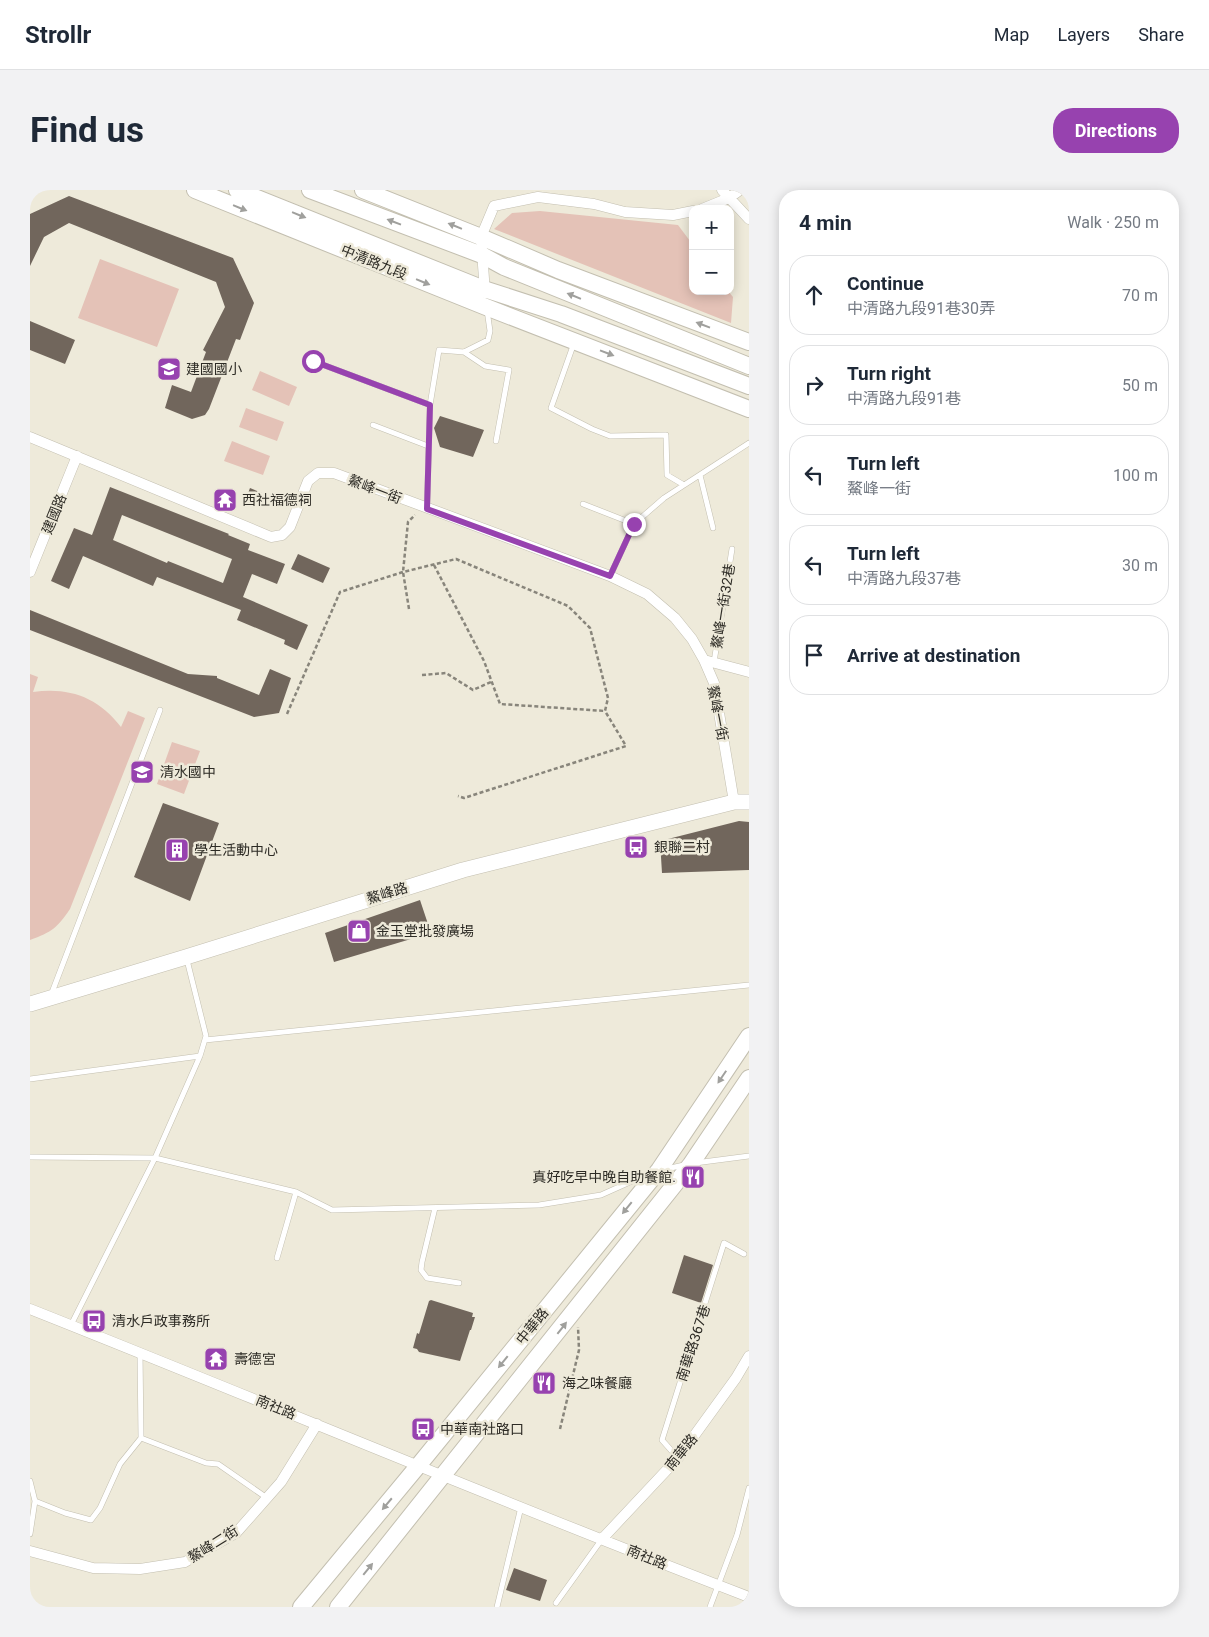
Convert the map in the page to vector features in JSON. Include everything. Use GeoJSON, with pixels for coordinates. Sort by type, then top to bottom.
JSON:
{"type":"FeatureCollection","features":[{"type":"Feature","properties":{"kind":"main road","name":"中清路九段"},"geometry":{"type":"LineString","coordinates":[[195,190],[486,307],[749,409]]}},
{"type":"Feature","properties":{"kind":"main road","name":"中清路九段"},"geometry":{"type":"LineString","coordinates":[[238,190],[484,288],[561,314],[749,386]]}},
{"type":"Feature","properties":{"kind":"main road"},"geometry":{"type":"LineString","coordinates":[[310,190],[482,255],[504,267],[749,366]]}},
{"type":"Feature","properties":{"kind":"main road"},"geometry":{"type":"LineString","coordinates":[[363,190],[558,270],[749,342]]}},
{"type":"Feature","properties":{"kind":"main road"},"geometry":{"type":"LineString","coordinates":[[482,255],[558,270]]}},
{"type":"Feature","properties":{"kind":"main road","name":"中清路九段"},"geometry":{"type":"LineString","coordinates":[[484,288],[554,332]]}},
{"type":"Feature","properties":{"kind":"main road","name":"中華路"},"geometry":{"type":"LineString","coordinates":[[301,1607],[659,1170],[749,1036]]}},
{"type":"Feature","properties":{"kind":"main road","name":"中華路"},"geometry":{"type":"LineString","coordinates":[[338,1607],[691,1164],[749,1078]]}},
{"type":"Feature","properties":{"kind":"street"},"geometry":{"type":"LineString","coordinates":[[708,205],[725,194],[740,190]]}},
{"type":"Feature","properties":{"kind":"street"},"geometry":{"type":"LineString","coordinates":[[725,194],[749,219]]}},
{"type":"Feature","properties":{"kind":"street"},"geometry":{"type":"LineString","coordinates":[[486,307],[481,237],[494,206],[538,197],[594,204],[625,212],[673,215],[689,212]]}},
{"type":"Feature","properties":{"kind":"street","name":"鰲峰一街"},"geometry":{"type":"LineString","coordinates":[[30,437],[271,537],[282,535],[290,527],[308,481],[318,473],[334,473],[610,576],[647,594],[675,618],[709,661],[742,802]]}},
{"type":"Feature","properties":{"kind":"street","name":"建國路"},"geometry":{"type":"LineString","coordinates":[[30,572],[77,456]]}},
{"type":"Feature","properties":{"kind":"street"},"geometry":{"type":"LineString","coordinates":[[709,661],[749,672]]}},
{"type":"Feature","properties":{"kind":"street","name":"鰲峰路"},"geometry":{"type":"LineString","coordinates":[[30,1004],[463,870],[742,802]]}},
{"type":"Feature","properties":{"kind":"street","name":"南社路"},"geometry":{"type":"LineString","coordinates":[[30,1309],[749,1597]]}},
{"type":"Feature","properties":{"kind":"street","name":"南華路"},"geometry":{"type":"LineString","coordinates":[[602,1539],[678,1458],[736,1378],[749,1356]]}},
{"type":"Feature","properties":{"kind":"street","name":"鰲峰二街"},"geometry":{"type":"LineString","coordinates":[[30,1551],[93,1568],[140,1569],[185,1562],[236,1533],[281,1482],[317,1424]]}},
{"type":"Feature","properties":{"kind":"lane"},"geometry":{"type":"LineString","coordinates":[[464,352],[488,340],[490,331],[486,307]]}},
{"type":"Feature","properties":{"kind":"lane"},"geometry":{"type":"LineString","coordinates":[[574,340],[551,408],[610,436],[666,435],[667,475],[684,485]]}},
{"type":"Feature","properties":{"kind":"lane"},"geometry":{"type":"LineString","coordinates":[[427,509],[430,405],[439,350],[464,352],[485,366],[509,370],[496,441]]}},
{"type":"Feature","properties":{"kind":"lane"},"geometry":{"type":"LineString","coordinates":[[313,361],[430,405]]}},
{"type":"Feature","properties":{"kind":"lane"},"geometry":{"type":"LineString","coordinates":[[373,425],[428,446]]}},
{"type":"Feature","properties":{"kind":"lane"},"geometry":{"type":"LineString","coordinates":[[610,576],[634,524],[664,498],[749,443]]}},
{"type":"Feature","properties":{"kind":"lane"},"geometry":{"type":"LineString","coordinates":[[700,475],[713,528]]}},
{"type":"Feature","properties":{"kind":"lane"},"geometry":{"type":"LineString","coordinates":[[583,504],[634,524]]}},
{"type":"Feature","properties":{"kind":"lane","name":"鰲峰一街32巷"},"geometry":{"type":"LineString","coordinates":[[709,661],[732,549]]}},
{"type":"Feature","properties":{"kind":"lane"},"geometry":{"type":"LineString","coordinates":[[50,997],[160,710]]}},
{"type":"Feature","properties":{"kind":"lane"},"geometry":{"type":"LineString","coordinates":[[71,1325],[155,1158],[200,1056],[205,1040],[206,1036],[202,1018],[186,957]]}},
{"type":"Feature","properties":{"kind":"lane"},"geometry":{"type":"LineString","coordinates":[[205,1040],[749,985]]}},
{"type":"Feature","properties":{"kind":"lane"},"geometry":{"type":"LineString","coordinates":[[30,1079],[200,1056]]}},
{"type":"Feature","properties":{"kind":"lane"},"geometry":{"type":"LineString","coordinates":[[30,1157],[155,1158],[296,1192],[332,1210],[538,1205],[601,1195],[659,1170],[749,1156]]}},
{"type":"Feature","properties":{"kind":"lane"},"geometry":{"type":"LineString","coordinates":[[277,1258],[296,1192]]}},
{"type":"Feature","properties":{"kind":"lane"},"geometry":{"type":"LineString","coordinates":[[435,1208],[421,1270],[427,1278],[459,1283]]}},
{"type":"Feature","properties":{"kind":"lane","name":"南華路367巷"},"geometry":{"type":"LineString","coordinates":[[678,1458],[662,1440],[724,1243],[744,1254]]}},
{"type":"Feature","properties":{"kind":"lane"},"geometry":{"type":"LineString","coordinates":[[35,1501],[65,1513],[91,1520],[100,1508],[120,1464],[141,1438],[140,1352]]}},
{"type":"Feature","properties":{"kind":"lane"},"geometry":{"type":"LineString","coordinates":[[141,1438],[206,1463],[218,1464],[267,1498]]}},
{"type":"Feature","properties":{"kind":"lane"},"geometry":{"type":"LineString","coordinates":[[30,1481],[35,1501],[30,1534]]}},
{"type":"Feature","properties":{"kind":"lane"},"geometry":{"type":"LineString","coordinates":[[710,1607],[737,1535],[749,1488]]}},
{"type":"Feature","properties":{"kind":"lane"},"geometry":{"type":"LineString","coordinates":[[497,1607],[521,1506]]}},
{"type":"Feature","properties":{"kind":"lane"},"geometry":{"type":"LineString","coordinates":[[556,1603],[602,1539]]}},
{"type":"Feature","properties":{"kind":"path"},"geometry":{"type":"LineString","coordinates":[[409,609],[403,572],[408,522],[427,509]]}},
{"type":"Feature","properties":{"kind":"path"},"geometry":{"type":"LineString","coordinates":[[287,714],[340,592],[403,572],[456,559],[568,606],[590,628],[608,698],[605,711],[626,746],[464,798],[458,796]]}},
{"type":"Feature","properties":{"kind":"path"},"geometry":{"type":"LineString","coordinates":[[434,565],[484,661],[500,704],[605,711]]}},
{"type":"Feature","properties":{"kind":"path"},"geometry":{"type":"LineString","coordinates":[[422,675],[446,673],[473,690],[491,682]]}},
{"type":"Feature","properties":{"kind":"path"},"geometry":{"type":"LineString","coordinates":[[560,1429],[579,1350],[578,1307]]}},
{"type":"Feature","properties":{"kind":"shaded area"},"geometry":{"type":"Polygon","coordinates":[[[540,211],[678,225],[689,240],[689,295],[731,295],[733,297],[731,323],[494,229],[512,213],[540,211]]]}},
{"type":"Feature","properties":{"kind":"shaded area"},"geometry":{"type":"Polygon","coordinates":[[[100,259],[179,289],[157,347],[78,318],[100,259]]]}},
{"type":"Feature","properties":{"kind":"shaded area"},"geometry":{"type":"Polygon","coordinates":[[[260,371],[297,387],[289,406],[252,390],[260,371]]]}},
{"type":"Feature","properties":{"kind":"shaded area"},"geometry":{"type":"Polygon","coordinates":[[[246,408],[284,422],[277,441],[239,427],[246,408]]]}},
{"type":"Feature","properties":{"kind":"shaded area"},"geometry":{"type":"Polygon","coordinates":[[[232,441],[270,456],[263,475],[224,461],[232,441]]]}},
{"type":"Feature","properties":{"kind":"shaded area"},"geometry":{"type":"Polygon","coordinates":[[[30,674],[38,677],[33,692],[59,691],[82,696],[103,708],[121,727],[128,711],[145,718],[70,909],[53,929],[30,940],[30,674]]]}},
{"type":"Feature","properties":{"kind":"shaded area"},"geometry":{"type":"Polygon","coordinates":[[[172,742],[200,751],[184,794],[157,784],[172,742]]]}},
{"type":"Feature","properties":{"kind":"building"},"geometry":{"type":"Polygon","coordinates":[[[69,196],[233,258],[254,303],[240,340],[236,339],[205,415],[192,419],[165,408],[172,385],[191,392],[206,352],[203,350],[225,307],[216,282],[69,223],[44,237],[30,266],[30,214],[69,196]]]}},
{"type":"Feature","properties":{"kind":"building"},"geometry":{"type":"Polygon","coordinates":[[[30,321],[75,340],[65,364],[30,350],[30,321]]]}},
{"type":"Feature","properties":{"kind":"building"},"geometry":{"type":"Polygon","coordinates":[[[440,416],[484,430],[473,457],[440,447],[434,428],[440,416]]]}},
{"type":"Feature","properties":{"kind":"building"},"geometry":{"type":"Polygon","coordinates":[[[110,487],[250,544],[248,550],[285,564],[277,584],[252,574],[243,597],[308,625],[297,650],[284,644],[285,640],[237,620],[241,610],[157,577],[153,586],[83,556],[69,589],[51,581],[74,528],[92,535],[110,487]],[[122,515],[113,540],[167,563],[168,561],[223,583],[232,559],[122,515]]]}},
{"type":"Feature","properties":{"kind":"building"},"geometry":{"type":"Polygon","coordinates":[[[250,488],[262,493],[256,506],[245,501],[250,488]]]}},
{"type":"Feature","properties":{"kind":"building"},"geometry":{"type":"Polygon","coordinates":[[[298,554],[330,568],[323,583],[291,569],[298,554]]]}},
{"type":"Feature","properties":{"kind":"building"},"geometry":{"type":"Polygon","coordinates":[[[30,610],[188,674],[217,676],[217,678],[259,695],[270,669],[291,678],[279,713],[254,717],[30,630],[30,610]]]}},
{"type":"Feature","properties":{"kind":"building","name":"學生活動中心"},"geometry":{"type":"Polygon","coordinates":[[[163,803],[219,823],[190,901],[134,877],[163,803]]]}},
{"type":"Feature","properties":{"kind":"building"},"geometry":{"type":"Polygon","coordinates":[[[739,821],[749,822],[749,870],[662,873],[660,841],[739,821]]]}},
{"type":"Feature","properties":{"kind":"building"},"geometry":{"type":"Polygon","coordinates":[[[420,900],[431,933],[334,962],[325,933],[420,900]]]}},
{"type":"Feature","properties":{"kind":"building"},"geometry":{"type":"Polygon","coordinates":[[[684,1255],[713,1265],[701,1303],[672,1293],[684,1255]]]}},
{"type":"Feature","properties":{"kind":"building"},"geometry":{"type":"Polygon","coordinates":[[[429,1301],[473,1313],[472,1317],[475,1317],[460,1361],[419,1352],[413,1348],[429,1301]]]}},
{"type":"Feature","properties":{"kind":"building"},"geometry":{"type":"Polygon","coordinates":[[[514,1568],[547,1580],[540,1601],[506,1590],[514,1568]]]}},
{"type":"Feature","properties":{"kind":"place","name":"建國國小"},"geometry":{"type":"Point","coordinates":[169,369]}},
{"type":"Feature","properties":{"kind":"place","name":"西社福德祠"},"geometry":{"type":"Point","coordinates":[225,500]}},
{"type":"Feature","properties":{"kind":"place","name":"清水國中"},"geometry":{"type":"Point","coordinates":[142,772]}},
{"type":"Feature","properties":{"kind":"place","name":"銀聯二村"},"geometry":{"type":"Point","coordinates":[636,847]}},
{"type":"Feature","properties":{"kind":"place","name":"學生活動中心"},"geometry":{"type":"Point","coordinates":[177,850]}},
{"type":"Feature","properties":{"kind":"place","name":"金玉堂批發廣場"},"geometry":{"type":"Point","coordinates":[359,931]}},
{"type":"Feature","properties":{"kind":"place","name":"真好吃早中晚自助餐館."},"geometry":{"type":"Point","coordinates":[693,1177]}},
{"type":"Feature","properties":{"kind":"place","name":"清水戶政事務所"},"geometry":{"type":"Point","coordinates":[94,1321]}},
{"type":"Feature","properties":{"kind":"place","name":"壽德宮"},"geometry":{"type":"Point","coordinates":[216,1359]}},
{"type":"Feature","properties":{"kind":"place","name":"海之味餐廳"},"geometry":{"type":"Point","coordinates":[544,1383]}},
{"type":"Feature","properties":{"kind":"place","name":"中華南社路口"},"geometry":{"type":"Point","coordinates":[423,1429]}},
{"type":"Feature","properties":{"kind":"route"},"geometry":{"type":"LineString","coordinates":[[313,361],[430,405],[427,509],[610,576],[634,524]]}}]}
